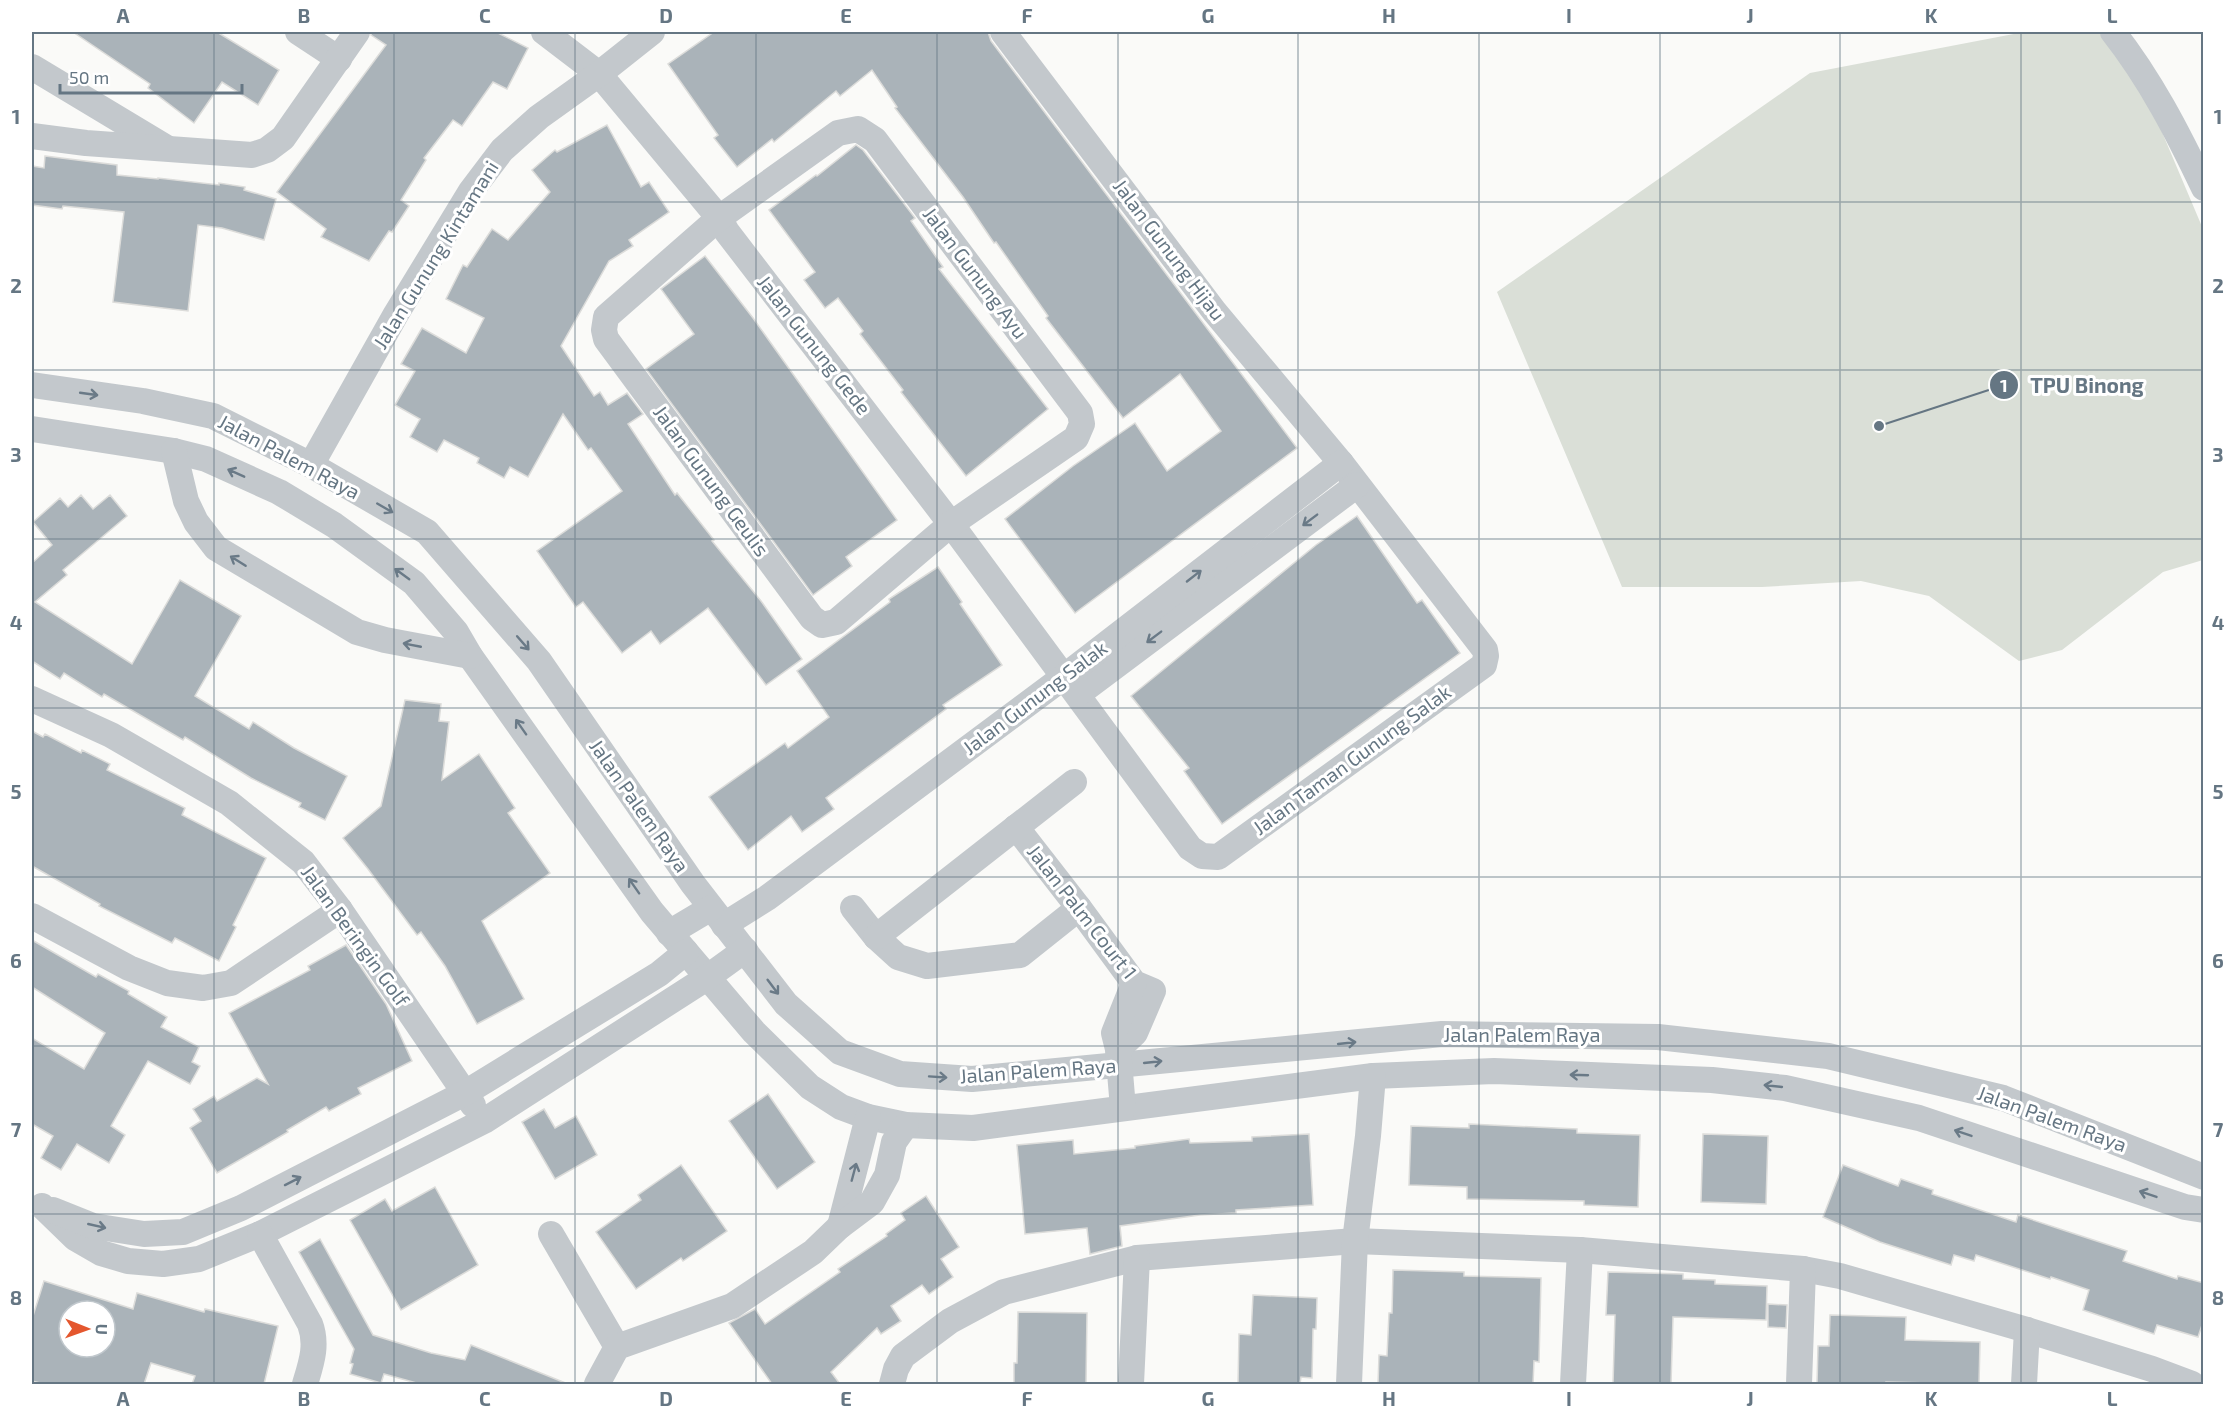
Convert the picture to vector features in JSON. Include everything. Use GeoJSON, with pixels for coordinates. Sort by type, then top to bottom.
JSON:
{"type":"FeatureCollection","features":[{"type":"Feature","properties":{"kind":"street"},"geometry":{"type":"LineString","coordinates":[[298,32],[339,60]]}},
{"type":"Feature","properties":{"kind":"street"},"geometry":{"type":"LineString","coordinates":[[32,136],[86,143],[252,155],[267,150],[283,138],[357,32]]}},
{"type":"Feature","properties":{"kind":"street","name":"Jalan Gunung Gede"},"geometry":{"type":"LineString","coordinates":[[544,32],[599,74],[719,218],[727,232],[951,524],[1071,685]]}},
{"type":"Feature","properties":{"kind":"street","name":"Jalan Gunung Kintamani"},"geometry":{"type":"LineString","coordinates":[[311,465],[396,314],[471,191],[502,150],[539,117],[652,32]]}},
{"type":"Feature","properties":{"kind":"street","name":"Jalan Gunung Hijau"},"geometry":{"type":"LineString","coordinates":[[1003,32],[1214,311],[1357,485]]}},
{"type":"Feature","properties":{"kind":"street"},"geometry":{"type":"LineString","coordinates":[[2113,32],[2141,70],[2179,136],[2204,188]]}},
{"type":"Feature","properties":{"kind":"street"},"geometry":{"type":"LineString","coordinates":[[32,67],[169,149]]}},
{"type":"Feature","properties":{"kind":"street","name":"Jalan Gunung Ayu"},"geometry":{"type":"LineString","coordinates":[[719,218],[838,133],[858,129],[875,140],[1080,413],[1082,424],[1076,438],[951,524]]}},
{"type":"Feature","properties":{"kind":"street","name":"Jalan Gunung Geulis"},"geometry":{"type":"LineString","coordinates":[[719,218],[606,317],[604,330],[606,339],[812,618],[822,625],[836,622],[951,524]]}},
{"type":"Feature","properties":{"kind":"street","name":"Jalan Palem Raya"},"geometry":{"type":"LineString","coordinates":[[32,385],[143,401],[213,416],[311,465],[427,532],[539,662],[718,917],[786,1004],[840,1052],[900,1074],[972,1079],[1119,1057],[1442,1034],[1658,1036],[1828,1056],[2003,1098],[2204,1177]]}},
{"type":"Feature","properties":{"kind":"street","name":"Jalan Palem Raya"},"geometry":{"type":"LineString","coordinates":[[32,429],[174,451],[206,459],[279,492],[334,525],[414,583],[456,632],[470,656],[669,933],[754,1032],[810,1087],[841,1107],[868,1117],[906,1125],[973,1128],[1373,1076],[1494,1071],[1712,1080],[1785,1088],[1919,1118],[2185,1207],[2204,1210]]}},
{"type":"Feature","properties":{"kind":"street"},"geometry":{"type":"LineString","coordinates":[[174,451],[186,501],[196,522],[216,548],[357,633],[470,656]]}},
{"type":"Feature","properties":{"kind":"street","name":"Jalan Gunung Salak"},"geometry":{"type":"LineString","coordinates":[[1071,685],[1341,463]]}},
{"type":"Feature","properties":{"kind":"street","name":"Jalan Gunung Salak"},"geometry":{"type":"LineString","coordinates":[[669,933],[767,898],[1357,485]]}},
{"type":"Feature","properties":{"kind":"street","name":"Jalan Taman Gunung Salak"},"geometry":{"type":"LineString","coordinates":[[1071,685],[1190,848],[1195,853],[1210,858],[1218,857],[1484,665],[1486,656],[1482,645],[1357,485]]}},
{"type":"Feature","properties":{"kind":"street","name":"Jalan Beringin Golf"},"geometry":{"type":"LineString","coordinates":[[32,699],[111,735],[229,803],[303,862],[340,910],[484,1121]]}},
{"type":"Feature","properties":{"kind":"street","name":"Jalan Palm Court 1"},"geometry":{"type":"LineString","coordinates":[[876,937],[1074,782]]}},
{"type":"Feature","properties":{"kind":"street","name":"Jalan Palm Court 1"},"geometry":{"type":"LineString","coordinates":[[1017,827],[1144,987],[1114,1033],[1119,1057]]}},
{"type":"Feature","properties":{"kind":"street"},"geometry":{"type":"LineString","coordinates":[[853,908],[876,937],[897,957],[927,966],[1020,955],[1079,908]]}},
{"type":"Feature","properties":{"kind":"street"},"geometry":{"type":"LineString","coordinates":[[32,916],[129,968],[167,983],[203,988],[231,983],[340,910]]}},
{"type":"Feature","properties":{"kind":"street"},"geometry":{"type":"LineString","coordinates":[[37,1203],[75,1238],[101,1253],[128,1261],[163,1264],[199,1259],[260,1234],[484,1121],[745,950]]}},
{"type":"Feature","properties":{"kind":"street"},"geometry":{"type":"LineString","coordinates":[[37,1203],[93,1226],[144,1234],[183,1232],[241,1208],[465,1093],[659,974],[686,952]]}},
{"type":"Feature","properties":{"kind":"street"},"geometry":{"type":"LineString","coordinates":[[1119,1057],[1124,1108]]}},
{"type":"Feature","properties":{"kind":"street"},"geometry":{"type":"LineString","coordinates":[[1349,1384],[1354,1242],[1368,1136],[1373,1076]]}},
{"type":"Feature","properties":{"kind":"street"},"geometry":{"type":"LineString","coordinates":[[840,1226],[868,1117]]}},
{"type":"Feature","properties":{"kind":"street"},"geometry":{"type":"LineString","coordinates":[[597,1384],[617,1347],[732,1306],[813,1252],[840,1226],[872,1202],[884,1181],[894,1142],[906,1125]]}},
{"type":"Feature","properties":{"kind":"street"},"geometry":{"type":"LineString","coordinates":[[260,1234],[315,1336],[314,1351],[305,1384]]}},
{"type":"Feature","properties":{"kind":"street"},"geometry":{"type":"LineString","coordinates":[[551,1234],[617,1347]]}},
{"type":"Feature","properties":{"kind":"street"},"geometry":{"type":"LineString","coordinates":[[892,1384],[903,1356],[950,1321],[1004,1292],[1137,1258],[1354,1242],[1580,1250],[1803,1269],[1840,1276],[2028,1330],[2192,1384]]}},
{"type":"Feature","properties":{"kind":"street"},"geometry":{"type":"LineString","coordinates":[[1573,1384],[1580,1250]]}},
{"type":"Feature","properties":{"kind":"street"},"geometry":{"type":"LineString","coordinates":[[1131,1384],[1137,1258]]}},
{"type":"Feature","properties":{"kind":"street"},"geometry":{"type":"LineString","coordinates":[[1798,1384],[1803,1269]]}},
{"type":"Feature","properties":{"kind":"street"},"geometry":{"type":"LineString","coordinates":[[2024,1384],[2028,1330]]}},
{"type":"Feature","properties":{"kind":"shaded area"},"geometry":{"type":"Polygon","coordinates":[[[2024,32],[2099,32],[2148,99],[2203,229],[2203,560],[2163,572],[2062,650],[2019,661],[1929,596],[1861,581],[1762,587],[1622,587],[1497,292],[1810,73],[2024,32]]]}},
{"type":"Feature","properties":{"kind":"building"},"geometry":{"type":"Polygon","coordinates":[[[73,32],[217,32],[279,70],[258,105],[222,82],[194,123],[148,88],[150,84],[73,32]]]}},
{"type":"Feature","properties":{"kind":"building"},"geometry":{"type":"Polygon","coordinates":[[[372,32],[496,32],[528,48],[507,89],[493,82],[462,126],[453,120],[424,158],[426,160],[401,200],[409,206],[369,261],[321,237],[326,229],[277,192],[386,45],[371,35],[372,32]]]}},
{"type":"Feature","properties":{"kind":"building"},"geometry":{"type":"Polygon","coordinates":[[[714,32],[988,32],[991,41],[1297,448],[1075,613],[1005,519],[1073,466],[1135,423],[1167,471],[1221,431],[1180,374],[1123,418],[1046,318],[1048,316],[996,242],[994,243],[963,197],[895,108],[897,107],[872,70],[840,96],[836,91],[774,142],[772,139],[737,167],[714,138],[718,135],[668,64],[714,32]]]}},
{"type":"Feature","properties":{"kind":"building"},"geometry":{"type":"Polygon","coordinates":[[[607,125],[641,187],[649,182],[669,212],[629,240],[633,246],[609,261],[561,346],[594,396],[600,392],[608,405],[627,393],[643,414],[628,424],[675,495],[677,493],[714,540],[712,541],[761,601],[802,659],[766,685],[708,608],[660,644],[651,631],[622,653],[583,602],[576,607],[537,551],[622,491],[591,448],[588,450],[563,414],[528,477],[510,467],[504,478],[477,463],[479,458],[444,440],[437,452],[410,437],[420,419],[395,405],[415,371],[401,364],[422,328],[466,353],[484,318],[446,299],[463,265],[467,267],[492,229],[508,240],[550,192],[532,170],[555,150],[557,152],[607,125]]]}},
{"type":"Feature","properties":{"kind":"building"},"geometry":{"type":"Polygon","coordinates":[[[856,145],[863,150],[915,218],[911,221],[943,267],[939,269],[1048,409],[966,476],[901,392],[903,390],[860,334],[863,331],[838,298],[825,308],[804,280],[815,272],[769,210],[856,145]]]}},
{"type":"Feature","properties":{"kind":"building"},"geometry":{"type":"Polygon","coordinates":[[[45,156],[117,165],[117,175],[245,187],[244,190],[276,199],[264,240],[222,228],[198,225],[188,311],[113,302],[124,212],[32,205],[32,166],[44,168],[45,156]]]}},
{"type":"Feature","properties":{"kind":"building"},"geometry":{"type":"Polygon","coordinates":[[[705,256],[753,318],[897,520],[846,557],[852,566],[813,595],[646,369],[694,334],[661,289],[705,256]]]}},
{"type":"Feature","properties":{"kind":"building"},"geometry":{"type":"Polygon","coordinates":[[[81,495],[93,509],[110,495],[127,516],[63,570],[67,575],[35,602],[132,664],[180,580],[241,616],[195,696],[249,729],[253,722],[294,748],[347,776],[325,820],[299,807],[301,803],[251,778],[185,737],[183,740],[104,694],[102,697],[64,673],[60,679],[32,661],[32,563],[52,545],[33,522],[60,498],[68,507],[81,495]]]}},
{"type":"Feature","properties":{"kind":"building"},"geometry":{"type":"Polygon","coordinates":[[[1357,516],[1417,603],[1422,600],[1460,653],[1222,824],[1184,771],[1189,768],[1131,696],[1316,545],[1357,516]]]}},
{"type":"Feature","properties":{"kind":"building"},"geometry":{"type":"Polygon","coordinates":[[[938,567],[962,602],[960,604],[1002,665],[943,705],[946,709],[826,798],[834,809],[802,832],[791,816],[748,850],[709,797],[785,743],[788,748],[829,717],[797,671],[890,602],[889,599],[938,567]]]}},
{"type":"Feature","properties":{"kind":"building"},"geometry":{"type":"Polygon","coordinates":[[[405,700],[441,704],[439,721],[449,722],[442,780],[479,754],[515,808],[508,813],[550,873],[482,921],[524,999],[477,1024],[445,966],[421,932],[417,935],[343,838],[381,806],[405,700]]]}},
{"type":"Feature","properties":{"kind":"building"},"geometry":{"type":"Polygon","coordinates":[[[32,731],[43,737],[45,734],[81,753],[82,750],[110,764],[107,770],[185,808],[182,815],[266,858],[233,925],[236,927],[219,961],[175,938],[172,943],[99,906],[100,904],[32,866],[32,731]]]}},
{"type":"Feature","properties":{"kind":"building"},"geometry":{"type":"Polygon","coordinates":[[[32,940],[96,977],[98,974],[129,991],[128,994],[167,1017],[161,1027],[199,1047],[192,1062],[200,1066],[190,1084],[148,1061],[111,1126],[125,1135],[109,1163],[77,1144],[61,1170],[41,1158],[53,1136],[32,1124],[32,1038],[84,1069],[105,1033],[32,987],[32,940]]]}},
{"type":"Feature","properties":{"kind":"building"},"geometry":{"type":"Polygon","coordinates":[[[346,945],[386,1004],[412,1061],[358,1088],[361,1094],[329,1111],[326,1107],[217,1173],[190,1128],[201,1121],[193,1109],[214,1096],[217,1101],[257,1078],[268,1084],[229,1013],[310,970],[308,966],[346,945]]]}},
{"type":"Feature","properties":{"kind":"building"},"geometry":{"type":"Polygon","coordinates":[[[768,1094],[815,1162],[777,1189],[729,1121],[768,1094]]]}},
{"type":"Feature","properties":{"kind":"building"},"geometry":{"type":"Polygon","coordinates":[[[544,1109],[555,1128],[576,1116],[597,1155],[555,1179],[522,1122],[544,1109]]]}},
{"type":"Feature","properties":{"kind":"building"},"geometry":{"type":"Polygon","coordinates":[[[1469,1124],[1577,1129],[1577,1133],[1640,1135],[1638,1207],[1584,1205],[1584,1201],[1467,1199],[1467,1187],[1409,1185],[1411,1126],[1469,1128],[1469,1124]]]}},
{"type":"Feature","properties":{"kind":"building"},"geometry":{"type":"Polygon","coordinates":[[[1309,1134],[1313,1205],[1236,1210],[1236,1213],[1200,1215],[1120,1226],[1122,1246],[1090,1254],[1087,1228],[1025,1234],[1017,1145],[1073,1140],[1074,1154],[1135,1148],[1135,1146],[1189,1139],[1190,1143],[1252,1141],[1252,1137],[1309,1134]]]}},
{"type":"Feature","properties":{"kind":"building"},"geometry":{"type":"Polygon","coordinates":[[[1703,1134],[1768,1136],[1766,1204],[1701,1202],[1703,1134]]]}},
{"type":"Feature","properties":{"kind":"building"},"geometry":{"type":"Polygon","coordinates":[[[681,1165],[727,1231],[683,1261],[681,1258],[636,1289],[596,1232],[641,1200],[638,1195],[681,1165]]]}},
{"type":"Feature","properties":{"kind":"building"},"geometry":{"type":"Polygon","coordinates":[[[1843,1165],[1898,1186],[1901,1179],[1933,1190],[1932,1194],[2016,1222],[2018,1215],[2127,1251],[2123,1261],[2177,1279],[2178,1276],[2204,1283],[2204,1319],[2198,1337],[2157,1325],[2154,1334],[2083,1310],[2089,1290],[2051,1277],[2050,1279],[1976,1255],[1974,1261],[1954,1255],[1951,1265],[1880,1242],[1823,1217],[1843,1165]]]}},
{"type":"Feature","properties":{"kind":"building"},"geometry":{"type":"Polygon","coordinates":[[[435,1187],[478,1265],[401,1310],[350,1220],[385,1199],[392,1211],[435,1187]]]}},
{"type":"Feature","properties":{"kind":"building"},"geometry":{"type":"Polygon","coordinates":[[[926,1196],[959,1247],[941,1259],[953,1277],[929,1294],[922,1285],[891,1306],[901,1321],[881,1334],[877,1328],[831,1372],[840,1384],[772,1384],[729,1323],[755,1309],[765,1324],[840,1272],[838,1269],[887,1236],[886,1234],[905,1220],[901,1213],[926,1196]]]}},
{"type":"Feature","properties":{"kind":"building"},"geometry":{"type":"Polygon","coordinates":[[[320,1239],[373,1335],[431,1353],[465,1360],[471,1345],[568,1384],[420,1384],[384,1374],[381,1383],[350,1374],[354,1349],[299,1252],[320,1239]]]}},
{"type":"Feature","properties":{"kind":"building"},"geometry":{"type":"Polygon","coordinates":[[[1393,1270],[1464,1272],[1464,1276],[1541,1278],[1539,1362],[1534,1361],[1533,1384],[1378,1384],[1379,1355],[1387,1356],[1389,1313],[1392,1313],[1393,1270]]]}},
{"type":"Feature","properties":{"kind":"building"},"geometry":{"type":"Polygon","coordinates":[[[1608,1272],[1683,1274],[1683,1279],[1715,1280],[1715,1284],[1767,1286],[1766,1320],[1673,1317],[1671,1384],[1613,1384],[1615,1315],[1606,1315],[1608,1272]]]}},
{"type":"Feature","properties":{"kind":"building"},"geometry":{"type":"Polygon","coordinates":[[[44,1281],[101,1299],[57,1299],[57,1359],[117,1359],[117,1304],[133,1309],[137,1293],[204,1312],[205,1309],[278,1326],[264,1384],[192,1384],[195,1376],[151,1363],[144,1384],[44,1384],[32,1381],[32,1319],[44,1281]]]}},
{"type":"Feature","properties":{"kind":"building"},"geometry":{"type":"Polygon","coordinates":[[[1253,1295],[1317,1298],[1316,1329],[1313,1329],[1312,1378],[1301,1377],[1300,1384],[1238,1384],[1239,1334],[1251,1335],[1253,1295]]]}},
{"type":"Feature","properties":{"kind":"building"},"geometry":{"type":"Polygon","coordinates":[[[1768,1304],[1787,1305],[1786,1328],[1768,1327],[1768,1304]]]}},
{"type":"Feature","properties":{"kind":"building"},"geometry":{"type":"Polygon","coordinates":[[[1018,1312],[1087,1313],[1086,1384],[1014,1384],[1014,1363],[1017,1363],[1018,1312]]]}},
{"type":"Feature","properties":{"kind":"building"},"geometry":{"type":"Polygon","coordinates":[[[1830,1315],[1906,1317],[1905,1340],[1980,1342],[1979,1384],[1886,1382],[1886,1384],[1817,1384],[1818,1346],[1829,1346],[1830,1315]]]}},
{"type":"Feature","properties":{"kind":"place","name":"TPU Binong"},"geometry":{"type":"Point","coordinates":[1879,426]}}]}
